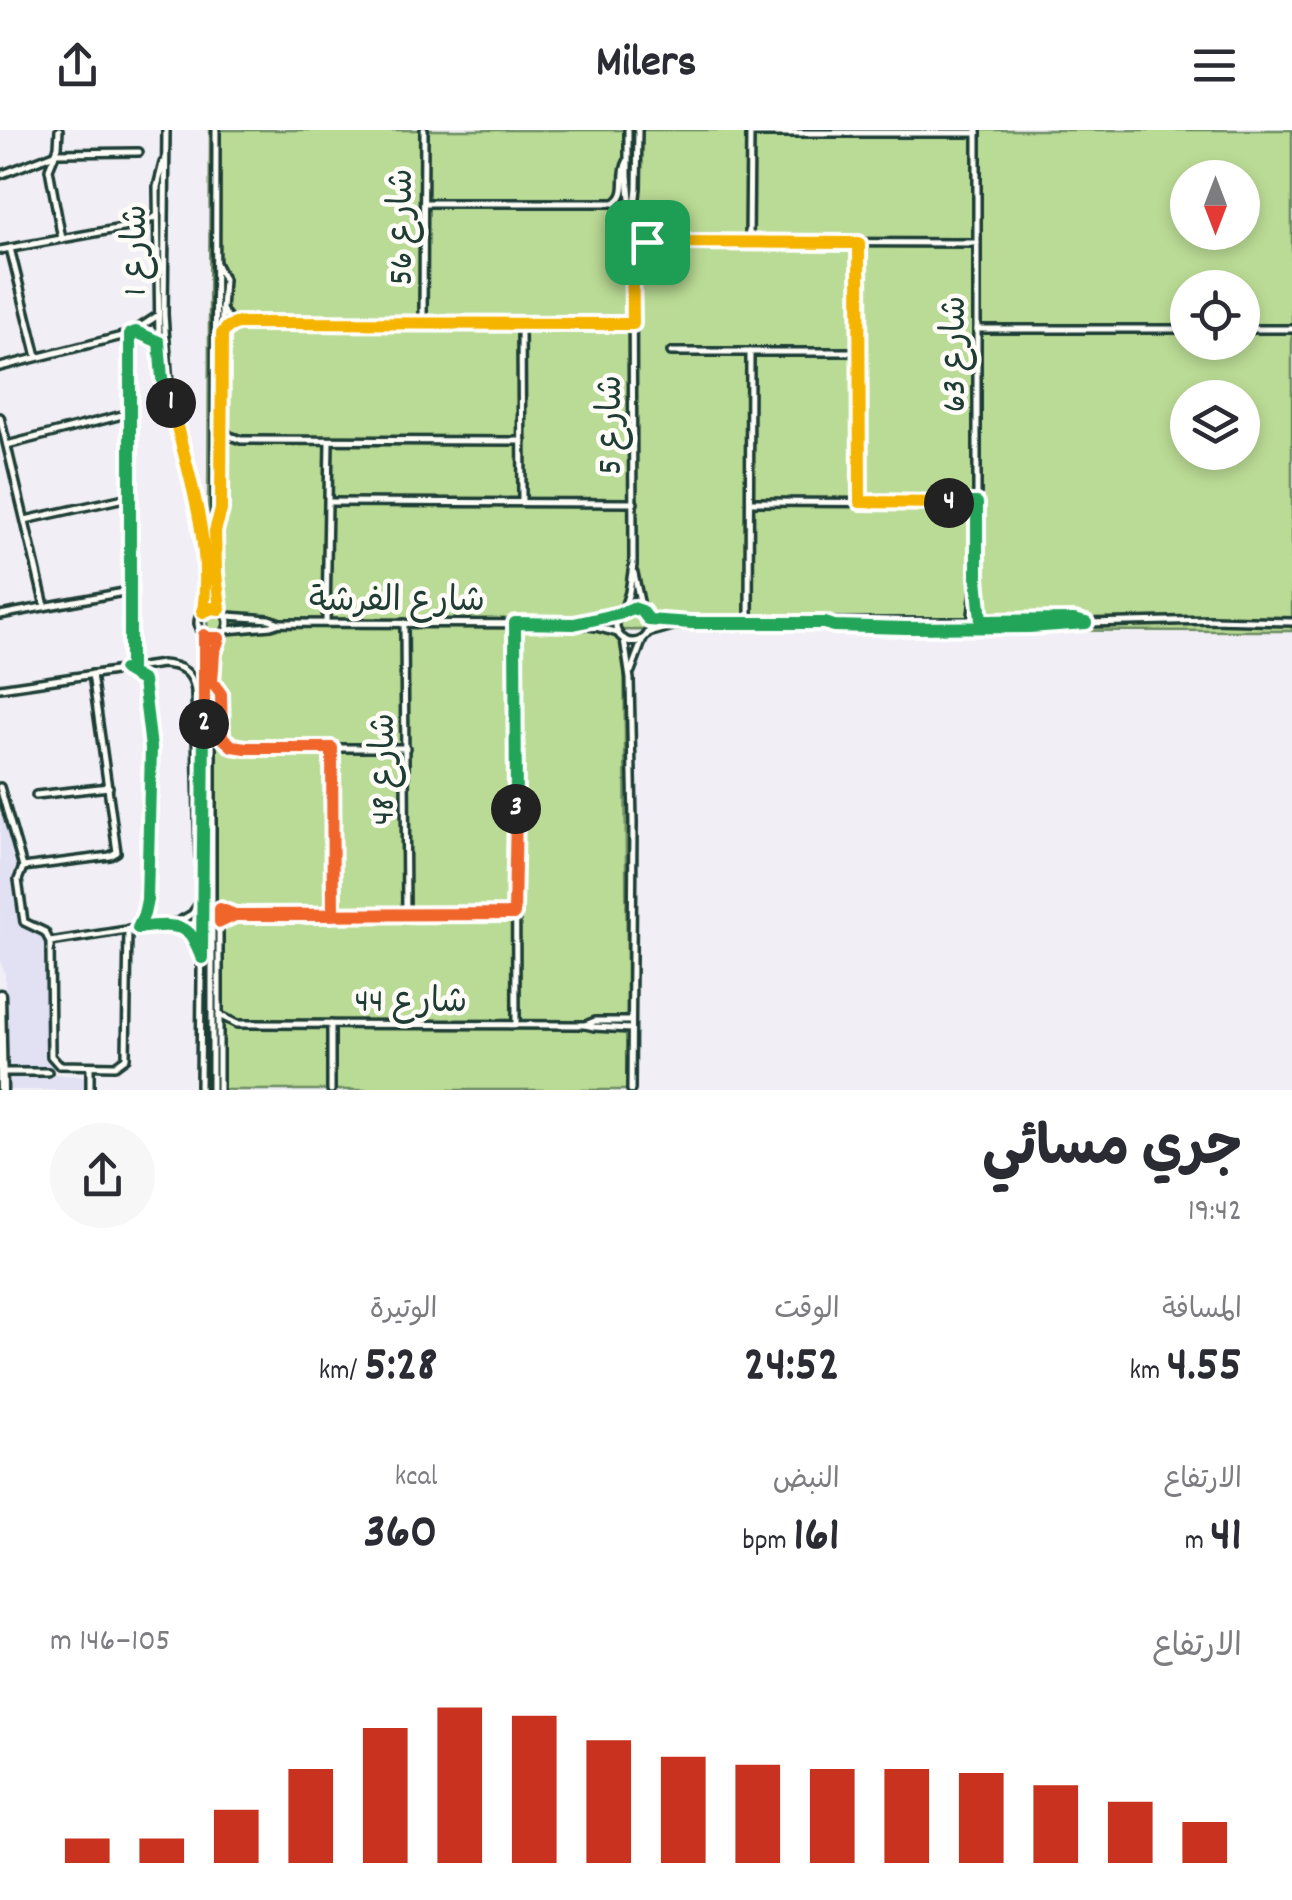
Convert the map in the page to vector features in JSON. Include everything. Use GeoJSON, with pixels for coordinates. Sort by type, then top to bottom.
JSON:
{"type":"FeatureCollection","features":[{"type":"Feature","properties":{"kind":"street"},"geometry":{"type":"LineString","coordinates":[[59,130],[57,153],[49,169],[62,239]]}},
{"type":"Feature","properties":{"kind":"street","name":"شارع 1"},"geometry":{"type":"LineString","coordinates":[[166,130],[164,314],[170,398]]}},
{"type":"Feature","properties":{"kind":"street","name":"شارع 56"},"geometry":{"type":"LineString","coordinates":[[423,324],[424,130]]}},
{"type":"Feature","properties":{"kind":"street"},"geometry":{"type":"LineString","coordinates":[[628,130],[632,224]]}},
{"type":"Feature","properties":{"kind":"street"},"geometry":{"type":"LineString","coordinates":[[632,224],[638,130]]}},
{"type":"Feature","properties":{"kind":"street"},"geometry":{"type":"LineString","coordinates":[[217,131],[215,531],[220,609]]}},
{"type":"Feature","properties":{"kind":"street"},"geometry":{"type":"LineString","coordinates":[[749,244],[750,131],[977,131]]}},
{"type":"Feature","properties":{"kind":"street","name":"شارع 63"},"geometry":{"type":"LineString","coordinates":[[977,131],[977,577],[981,624]]}},
{"type":"Feature","properties":{"kind":"street"},"geometry":{"type":"LineString","coordinates":[[0,175],[57,153],[139,152]]}},
{"type":"Feature","properties":{"kind":"street","name":"شارع 1"},"geometry":{"type":"LineString","coordinates":[[164,160],[159,177],[158,216],[162,378],[198,518],[205,578],[203,612]]}},
{"type":"Feature","properties":{"kind":"street"},"geometry":{"type":"LineString","coordinates":[[424,203],[614,203],[624,193],[623,170],[628,162]]}},
{"type":"Feature","properties":{"kind":"street"},"geometry":{"type":"LineString","coordinates":[[614,203],[632,215]]}},
{"type":"Feature","properties":{"kind":"street"},"geometry":{"type":"LineString","coordinates":[[0,250],[139,225],[158,216]]}},
{"type":"Feature","properties":{"kind":"street","name":"شارع 5"},"geometry":{"type":"LineString","coordinates":[[621,613],[633,565],[632,224]]}},
{"type":"Feature","properties":{"kind":"street"},"geometry":{"type":"LineString","coordinates":[[139,225],[158,236]]}},
{"type":"Feature","properties":{"kind":"street"},"geometry":{"type":"LineString","coordinates":[[632,242],[977,243]]}},
{"type":"Feature","properties":{"kind":"street"},"geometry":{"type":"LineString","coordinates":[[859,243],[860,502]]}},
{"type":"Feature","properties":{"kind":"street"},"geometry":{"type":"LineString","coordinates":[[10,248],[36,357]]}},
{"type":"Feature","properties":{"kind":"street"},"geometry":{"type":"LineString","coordinates":[[214,260],[224,279],[221,510],[215,531]]}},
{"type":"Feature","properties":{"kind":"street"},"geometry":{"type":"LineString","coordinates":[[222,310],[237,323]]}},
{"type":"Feature","properties":{"kind":"street"},"geometry":{"type":"LineString","coordinates":[[0,367],[134,333],[158,315]]}},
{"type":"Feature","properties":{"kind":"street"},"geometry":{"type":"LineString","coordinates":[[222,334],[237,323],[633,324]]}},
{"type":"Feature","properties":{"kind":"street"},"geometry":{"type":"LineString","coordinates":[[521,323],[522,502]]}},
{"type":"Feature","properties":{"kind":"street"},"geometry":{"type":"LineString","coordinates":[[977,329],[1170,329]]}},
{"type":"Feature","properties":{"kind":"street"},"geometry":{"type":"LineString","coordinates":[[1260,329],[1292,330]]}},
{"type":"Feature","properties":{"kind":"street"},"geometry":{"type":"LineString","coordinates":[[134,333],[159,342]]}},
{"type":"Feature","properties":{"kind":"street"},"geometry":{"type":"LineString","coordinates":[[127,670],[134,333]]}},
{"type":"Feature","properties":{"kind":"street"},"geometry":{"type":"LineString","coordinates":[[671,352],[861,352]]}},
{"type":"Feature","properties":{"kind":"street"},"geometry":{"type":"LineString","coordinates":[[749,622],[750,352]]}},
{"type":"Feature","properties":{"kind":"street"},"geometry":{"type":"LineString","coordinates":[[7,445],[130,413]]}},
{"type":"Feature","properties":{"kind":"street"},"geometry":{"type":"LineString","coordinates":[[0,417],[44,606]]}},
{"type":"Feature","properties":{"kind":"street"},"geometry":{"type":"LineString","coordinates":[[222,429],[240,440],[522,441]]}},
{"type":"Feature","properties":{"kind":"street"},"geometry":{"type":"LineString","coordinates":[[222,449],[240,440]]}},
{"type":"Feature","properties":{"kind":"street"},"geometry":{"type":"LineString","coordinates":[[326,623],[329,441]]}},
{"type":"Feature","properties":{"kind":"street"},"geometry":{"type":"LineString","coordinates":[[25,520],[129,497]]}},
{"type":"Feature","properties":{"kind":"street"},"geometry":{"type":"LineString","coordinates":[[329,502],[634,503]]}},
{"type":"Feature","properties":{"kind":"street"},"geometry":{"type":"LineString","coordinates":[[750,502],[977,503]]}},
{"type":"Feature","properties":{"kind":"street","name":"شارع 5"},"geometry":{"type":"LineString","coordinates":[[633,565],[642,611]]}},
{"type":"Feature","properties":{"kind":"street","name":"شارع 63"},"geometry":{"type":"LineString","coordinates":[[971,624],[977,577]]}},
{"type":"Feature","properties":{"kind":"street"},"geometry":{"type":"LineString","coordinates":[[0,614],[129,590]]}},
{"type":"Feature","properties":{"kind":"street"},"geometry":{"type":"LineString","coordinates":[[200,1090],[204,635],[198,624],[203,612],[212,608],[227,616],[228,630],[219,638],[214,653],[212,682],[212,1090]]}},
{"type":"Feature","properties":{"kind":"street"},"geometry":{"type":"LineString","coordinates":[[631,1090],[630,679],[624,640],[616,624],[621,613],[633,608],[649,620],[691,623],[825,623],[906,628],[1211,620],[1292,622]]}},
{"type":"Feature","properties":{"kind":"street","name":"شارع الفرشة"},"geometry":{"type":"LineString","coordinates":[[574,624],[621,613]]}},
{"type":"Feature","properties":{"kind":"street","name":"شارع الفرشة"},"geometry":{"type":"LineString","coordinates":[[227,616],[280,622],[574,624],[618,633]]}},
{"type":"Feature","properties":{"kind":"street"},"geometry":{"type":"LineString","coordinates":[[630,679],[649,620]]}},
{"type":"Feature","properties":{"kind":"street","name":"شارع الفرشة"},"geometry":{"type":"LineString","coordinates":[[228,630],[280,622]]}},
{"type":"Feature","properties":{"kind":"street","name":"شارع 48"},"geometry":{"type":"LineString","coordinates":[[404,623],[406,915]]}},
{"type":"Feature","properties":{"kind":"street"},"geometry":{"type":"LineString","coordinates":[[515,623],[516,1024]]}},
{"type":"Feature","properties":{"kind":"street"},"geometry":{"type":"LineString","coordinates":[[624,640],[634,642],[669,626],[691,623]]}},
{"type":"Feature","properties":{"kind":"street"},"geometry":{"type":"LineString","coordinates":[[204,635],[219,638]]}},
{"type":"Feature","properties":{"kind":"street"},"geometry":{"type":"LineString","coordinates":[[0,688],[162,664],[186,670],[194,683],[198,849],[202,863]]}},
{"type":"Feature","properties":{"kind":"street"},"geometry":{"type":"LineString","coordinates":[[127,670],[143,681],[151,748],[147,900],[138,928]]}},
{"type":"Feature","properties":{"kind":"street"},"geometry":{"type":"LineString","coordinates":[[23,867],[118,852],[92,674]]}},
{"type":"Feature","properties":{"kind":"street"},"geometry":{"type":"LineString","coordinates":[[212,682],[221,694],[222,737],[232,746],[406,748]]}},
{"type":"Feature","properties":{"kind":"street"},"geometry":{"type":"LineString","coordinates":[[332,748],[333,915]]}},
{"type":"Feature","properties":{"kind":"street"},"geometry":{"type":"LineString","coordinates":[[0,786],[23,867],[18,880],[25,924],[42,929],[50,942],[51,1056],[59,1065],[116,1066],[126,1058],[128,929]]}},
{"type":"Feature","properties":{"kind":"street"},"geometry":{"type":"LineString","coordinates":[[36,795],[109,788]]}},
{"type":"Feature","properties":{"kind":"street"},"geometry":{"type":"LineString","coordinates":[[50,942],[188,918],[202,898]]}},
{"type":"Feature","properties":{"kind":"street"},"geometry":{"type":"LineString","coordinates":[[220,1090],[225,1030],[220,1015],[220,909],[235,915],[514,914]]}},
{"type":"Feature","properties":{"kind":"street"},"geometry":{"type":"LineString","coordinates":[[220,922],[235,915]]}},
{"type":"Feature","properties":{"kind":"street"},"geometry":{"type":"LineString","coordinates":[[156,926],[184,930],[202,958]]}},
{"type":"Feature","properties":{"kind":"street"},"geometry":{"type":"LineString","coordinates":[[0,996],[2,1090]]}},
{"type":"Feature","properties":{"kind":"street","name":"شارع 44"},"geometry":{"type":"LineString","coordinates":[[220,1015],[236,1024]]}},
{"type":"Feature","properties":{"kind":"street","name":"شارع 44"},"geometry":{"type":"LineString","coordinates":[[225,1030],[236,1024],[630,1025]]}},
{"type":"Feature","properties":{"kind":"street"},"geometry":{"type":"LineString","coordinates":[[332,1024],[332,1090]]}},
{"type":"Feature","properties":{"kind":"street"},"geometry":{"type":"LineString","coordinates":[[90,1066],[90,1090]]}},
{"type":"Feature","properties":{"kind":"street"},"geometry":{"type":"LineString","coordinates":[[1,1072],[48,1072]]}},
{"type":"Feature","properties":{"kind":"shaded area"},"geometry":{"type":"Polygon","coordinates":[[[0,802],[20,870],[14,881],[25,927],[45,938],[49,947],[53,1074],[86,1077],[86,1090],[8,1090],[5,974],[0,959],[0,802]]]}},
{"type":"Feature","properties":{"kind":"green space"},"geometry":{"type":"Polygon","coordinates":[[[210,130],[1292,130],[1292,631],[624,630],[628,1090],[205,1090],[210,130]]]}},
{"type":"Feature","properties":{"kind":"route"},"geometry":{"type":"LineString","coordinates":[[647,242],[632,242],[633,324],[237,323],[228,327],[222,334],[221,510],[215,531],[220,609],[203,612],[205,578],[198,518],[162,378],[159,342],[136,332],[130,334],[130,669],[124,670],[143,681],[151,748],[147,900],[138,928],[184,930],[202,958],[204,635],[219,638],[212,682],[221,694],[220,734],[225,742],[242,748],[332,748],[333,915],[235,915],[220,922],[220,909],[235,915],[333,915],[514,914],[515,623],[574,624],[619,614],[628,608],[638,608],[649,620],[691,623],[825,623],[906,628],[1086,623],[981,621],[977,503],[860,502],[859,243],[647,242]]}}]}
